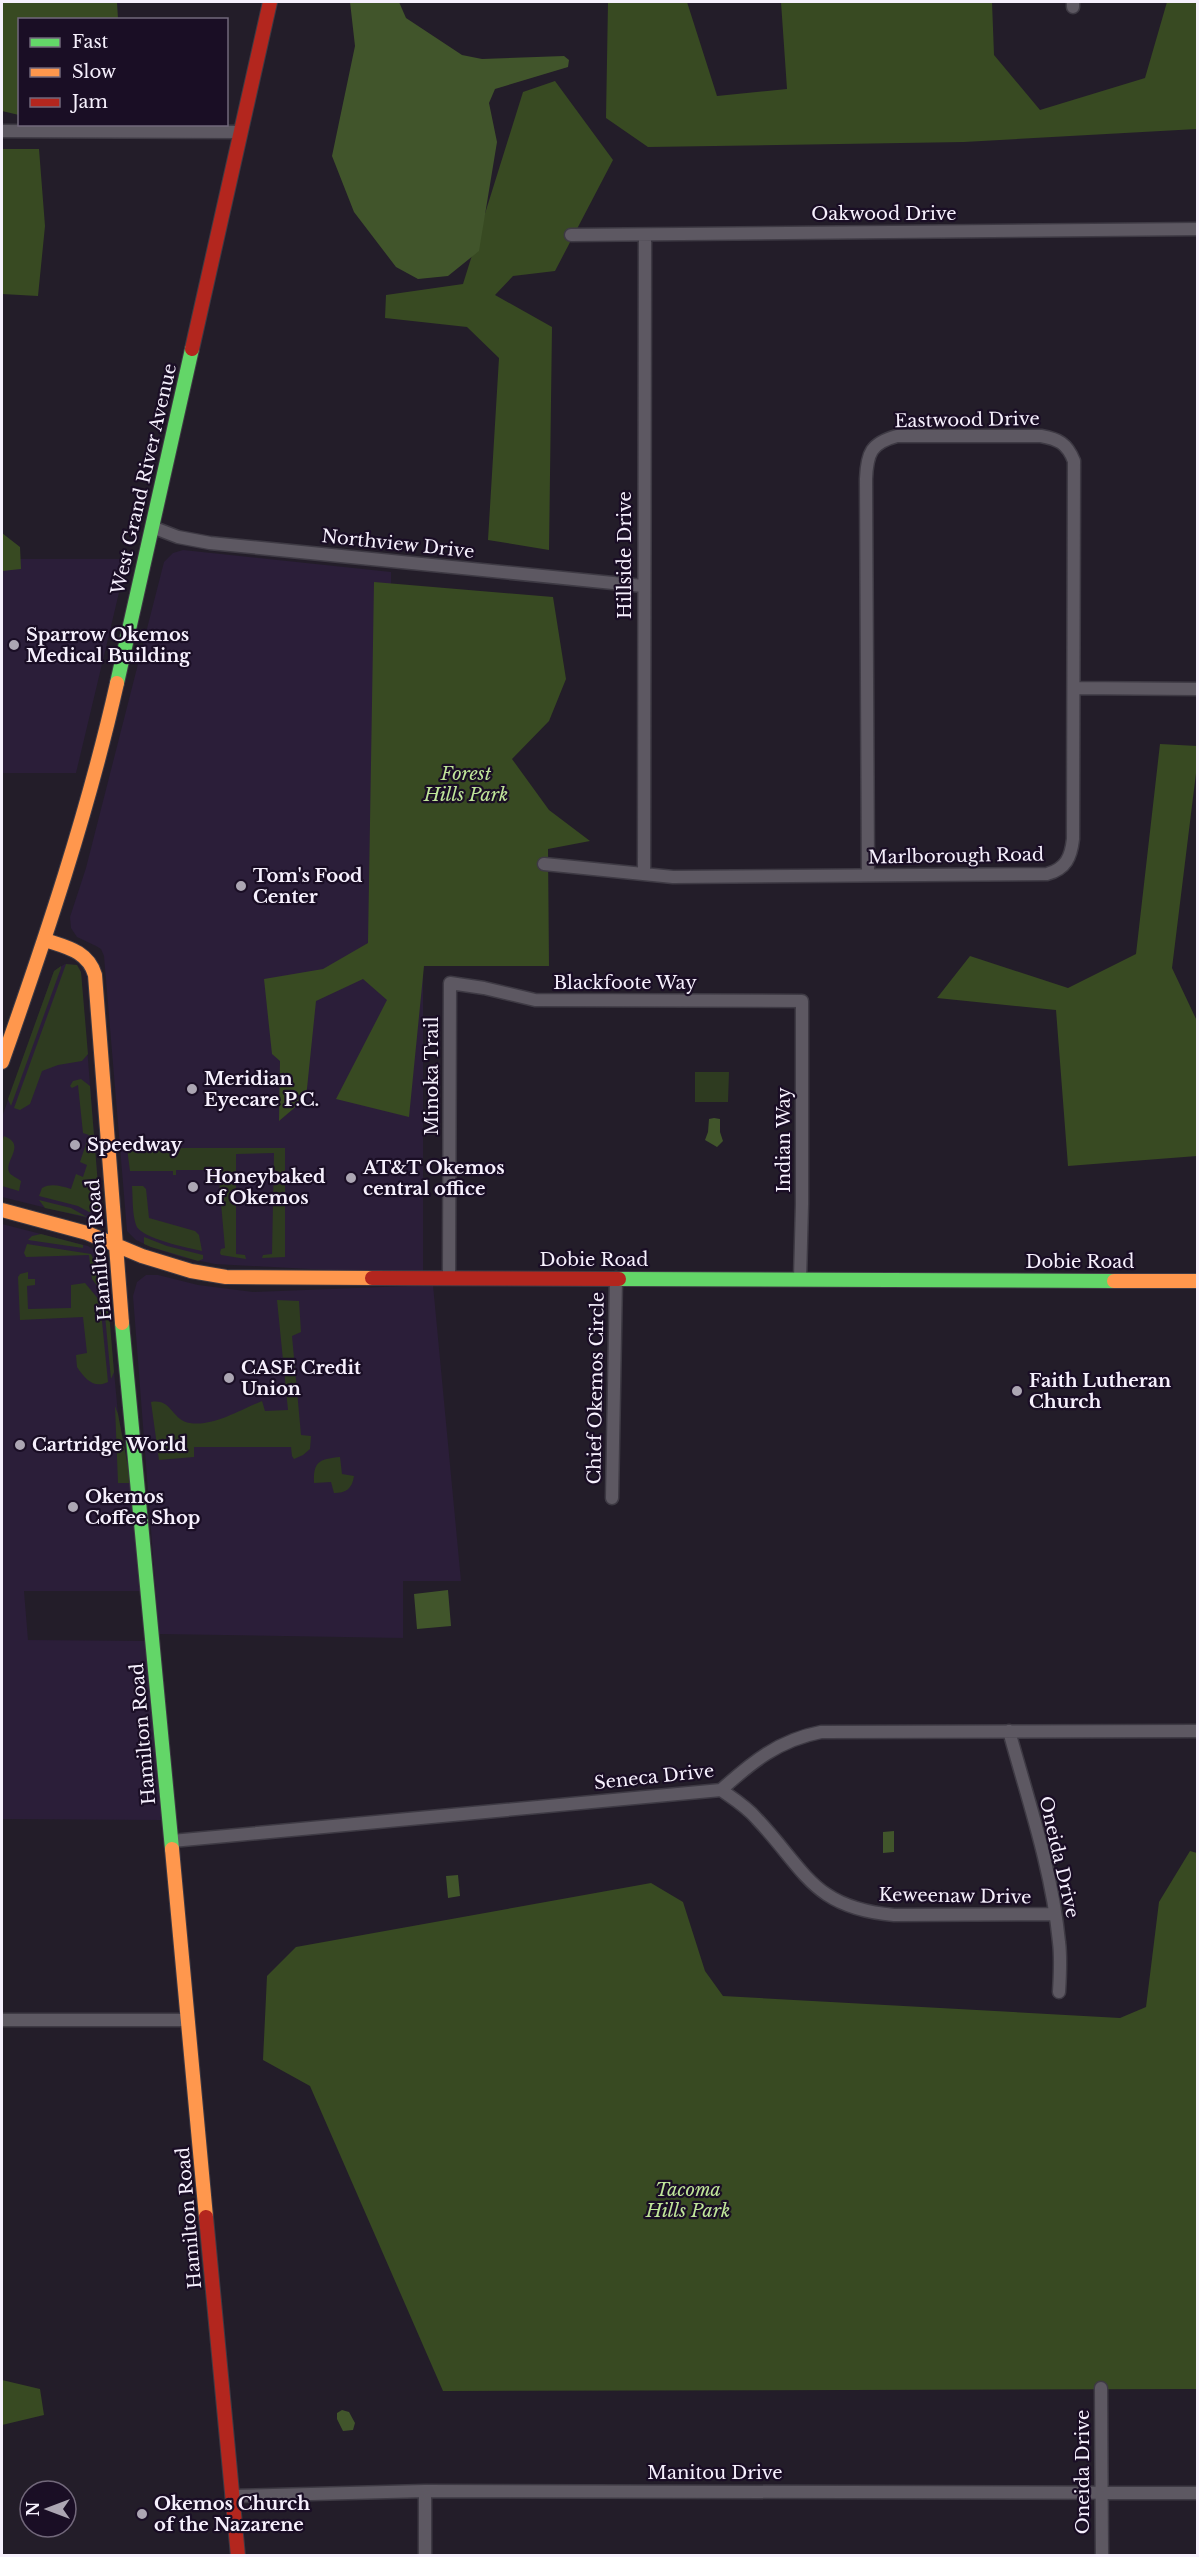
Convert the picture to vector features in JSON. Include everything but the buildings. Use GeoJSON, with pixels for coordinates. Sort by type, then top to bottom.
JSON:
{"type":"FeatureCollection","features":[{"type":"Feature","properties":{"kind":"street","name":"West Grand River Avenue"},"geometry":{"type":"LineString","coordinates":[[2,1062],[45,940],[71,857],[111,710],[270,2]]}},
{"type":"Feature","properties":{"kind":"street"},"geometry":{"type":"LineString","coordinates":[[2,131],[240,132]]}},
{"type":"Feature","properties":{"kind":"street","name":"Oakwood Drive"},"geometry":{"type":"LineString","coordinates":[[571,235],[1197,230]]}},
{"type":"Feature","properties":{"kind":"street","name":"Hillside Drive"},"geometry":{"type":"LineString","coordinates":[[644,874],[645,236]]}},
{"type":"Feature","properties":{"kind":"street","name":"Eastwood Drive"},"geometry":{"type":"LineString","coordinates":[[868,875],[866,479],[869,455],[879,442],[897,436],[1041,436],[1056,439],[1070,449],[1074,460],[1074,688]]}},
{"type":"Feature","properties":{"kind":"street","name":"Northview Drive"},"geometry":{"type":"LineString","coordinates":[[152,527],[178,537],[210,543],[643,586]]}},
{"type":"Feature","properties":{"kind":"street"},"geometry":{"type":"LineString","coordinates":[[1074,688],[1197,688]]}},
{"type":"Feature","properties":{"kind":"street","name":"Marlborough Road"},"geometry":{"type":"LineString","coordinates":[[544,864],[673,876],[1054,873],[1066,863],[1071,855],[1073,839],[1074,688]]}},
{"type":"Feature","properties":{"kind":"street","name":"Hamilton Road"},"geometry":{"type":"LineString","coordinates":[[45,940],[84,955],[94,970],[116,1245],[238,2556]]}},
{"type":"Feature","properties":{"kind":"street","name":"Blackfoote Way"},"geometry":{"type":"LineString","coordinates":[[450,983],[535,1000],[801,1001]]}},
{"type":"Feature","properties":{"kind":"street","name":"Minoka Trail"},"geometry":{"type":"LineString","coordinates":[[449,1278],[450,983]]}},
{"type":"Feature","properties":{"kind":"street","name":"Indian Way"},"geometry":{"type":"LineString","coordinates":[[800,1279],[801,1001]]}},
{"type":"Feature","properties":{"kind":"street","name":"Dobie Road"},"geometry":{"type":"LineString","coordinates":[[2,1210],[87,1233],[191,1271],[226,1277],[1197,1281]]}},
{"type":"Feature","properties":{"kind":"street","name":"Chief Okemos Circle"},"geometry":{"type":"LineString","coordinates":[[612,1498],[616,1278]]}},
{"type":"Feature","properties":{"kind":"street","name":"Seneca Drive"},"geometry":{"type":"LineString","coordinates":[[172,1841],[721,1790],[768,1751],[807,1734],[835,1731],[1197,1731]]}},
{"type":"Feature","properties":{"kind":"street","name":"Oneida Drive"},"geometry":{"type":"LineString","coordinates":[[1009,1731],[1043,1852],[1055,1914],[1060,1944],[1059,1992]]}},
{"type":"Feature","properties":{"kind":"street","name":"Keweenaw Drive"},"geometry":{"type":"LineString","coordinates":[[721,1790],[756,1818],[804,1876],[822,1891],[853,1908],[894,1915],[1055,1914]]}},
{"type":"Feature","properties":{"kind":"street"},"geometry":{"type":"LineString","coordinates":[[2,2020],[188,2020]]}},
{"type":"Feature","properties":{"kind":"street","name":"Oneida Drive"},"geometry":{"type":"LineString","coordinates":[[1101,2388],[1102,2556]]}},
{"type":"Feature","properties":{"kind":"street"},"geometry":{"type":"LineString","coordinates":[[425,2491],[425,2556]]}},
{"type":"Feature","properties":{"kind":"street","name":"Manitou Drive"},"geometry":{"type":"LineString","coordinates":[[232,2496],[425,2491],[1197,2493]]}},
{"type":"Feature","properties":{"kind":"shaded area"},"geometry":{"type":"Polygon","coordinates":[[[350,2],[399,2],[406,18],[462,55],[482,59],[564,56],[569,60],[568,67],[495,89],[489,103],[497,142],[479,251],[448,276],[418,279],[396,267],[354,212],[332,156],[355,46],[350,2]]]}},
{"type":"Feature","properties":{"kind":"shaded area"},"geometry":{"type":"Polygon","coordinates":[[[183,550],[391,572],[391,975],[423,976],[423,1272],[384,1273],[215,1264],[181,1257],[151,1247],[136,1240],[127,1231],[104,956],[101,949],[77,937],[71,928],[70,917],[86,868],[164,562],[173,553],[183,550]]]}},
{"type":"Feature","properties":{"kind":"shaded area"},"geometry":{"type":"Polygon","coordinates":[[[2,559],[127,559],[76,773],[2,773],[2,559]]]}},
{"type":"Feature","properties":{"kind":"shaded area"},"geometry":{"type":"Polygon","coordinates":[[[65,964],[75,965],[81,972],[100,1210],[97,1216],[91,1219],[2,1197],[2,1117],[54,971],[65,964]]]}},
{"type":"Feature","properties":{"kind":"shaded area"},"geometry":{"type":"Polygon","coordinates":[[[66,964],[77,965],[81,972],[88,1054],[82,1061],[58,1065],[42,1071],[30,1104],[20,1110],[14,1108],[66,964]]]}},
{"type":"Feature","properties":{"kind":"shaded area"},"geometry":{"type":"Polygon","coordinates":[[[61,966],[11,1106],[8,1099],[54,971],[61,966]]]}},
{"type":"Feature","properties":{"kind":"shaded area"},"geometry":{"type":"Polygon","coordinates":[[[695,1072],[729,1072],[728,1102],[695,1102],[695,1072]]]}},
{"type":"Feature","properties":{"kind":"shaded area"},"geometry":{"type":"Polygon","coordinates":[[[81,1079],[90,1086],[100,1210],[89,1212],[78,1206],[39,1196],[42,1188],[49,1186],[71,1189],[76,1174],[83,1177],[87,1165],[80,1162],[89,1135],[83,1133],[78,1085],[72,1088],[70,1086],[73,1081],[81,1079]]]}},
{"type":"Feature","properties":{"kind":"shaded area"},"geometry":{"type":"Polygon","coordinates":[[[709,1119],[720,1119],[723,1141],[717,1147],[705,1140],[709,1119]]]}},
{"type":"Feature","properties":{"kind":"shaded area"},"geometry":{"type":"Polygon","coordinates":[[[4,1136],[14,1144],[8,1167],[9,1172],[21,1181],[19,1191],[2,1186],[4,1136]]]}},
{"type":"Feature","properties":{"kind":"shaded area"},"geometry":{"type":"Polygon","coordinates":[[[127,1148],[285,1148],[285,1257],[262,1258],[263,1255],[272,1254],[274,1153],[236,1154],[236,1254],[245,1255],[246,1259],[220,1253],[221,1249],[225,1248],[219,1181],[212,1180],[212,1170],[176,1170],[176,1175],[173,1175],[173,1171],[130,1171],[127,1148]]]}},
{"type":"Feature","properties":{"kind":"shaded area"},"geometry":{"type":"Polygon","coordinates":[[[132,1186],[143,1186],[146,1189],[149,1218],[195,1231],[199,1235],[202,1251],[165,1242],[139,1230],[134,1216],[132,1186]]]}},
{"type":"Feature","properties":{"kind":"shaded area"},"geometry":{"type":"Polygon","coordinates":[[[39,1200],[71,1208],[87,1217],[45,1208],[39,1200]]]}},
{"type":"Feature","properties":{"kind":"shaded area"},"geometry":{"type":"Polygon","coordinates":[[[2,1224],[88,1246],[97,1252],[104,1264],[118,1414],[131,1483],[141,1591],[24,1591],[28,1640],[146,1641],[163,1820],[2,1819],[2,1224]]]}},
{"type":"Feature","properties":{"kind":"shaded area"},"geometry":{"type":"Polygon","coordinates":[[[41,1234],[83,1245],[83,1248],[28,1240],[32,1236],[41,1234]]]}},
{"type":"Feature","properties":{"kind":"shaded area"},"geometry":{"type":"Polygon","coordinates":[[[144,1237],[167,1246],[203,1255],[203,1259],[198,1261],[151,1247],[144,1244],[144,1237]]]}},
{"type":"Feature","properties":{"kind":"shaded area"},"geometry":{"type":"Polygon","coordinates":[[[27,1244],[91,1254],[95,1262],[98,1287],[92,1279],[89,1255],[26,1257],[24,1253],[27,1244]]]}},
{"type":"Feature","properties":{"kind":"shaded area"},"geometry":{"type":"Polygon","coordinates":[[[28,1272],[28,1279],[35,1279],[35,1285],[27,1286],[28,1309],[71,1308],[71,1285],[85,1283],[100,1301],[108,1382],[98,1384],[90,1382],[77,1367],[76,1355],[87,1353],[83,1317],[20,1320],[18,1277],[28,1272]]]}},
{"type":"Feature","properties":{"kind":"shaded area"},"geometry":{"type":"Polygon","coordinates":[[[146,1275],[158,1275],[198,1285],[253,1292],[433,1285],[461,1581],[403,1581],[403,1638],[159,1634],[133,1296],[137,1282],[146,1275]]]}},
{"type":"Feature","properties":{"kind":"shaded area"},"geometry":{"type":"Polygon","coordinates":[[[277,1300],[299,1301],[301,1332],[292,1336],[301,1435],[311,1436],[310,1449],[294,1459],[291,1447],[194,1447],[194,1457],[159,1460],[151,1402],[163,1403],[184,1421],[199,1424],[218,1420],[262,1401],[265,1411],[288,1410],[277,1300]]]}},
{"type":"Feature","properties":{"kind":"shaded area"},"geometry":{"type":"Polygon","coordinates":[[[104,1305],[109,1312],[114,1372],[111,1379],[104,1305]]]}},
{"type":"Feature","properties":{"kind":"shaded area"},"geometry":{"type":"Polygon","coordinates":[[[115,1406],[118,1414],[131,1483],[118,1483],[115,1406]]]}},
{"type":"Feature","properties":{"kind":"shaded area"},"geometry":{"type":"Polygon","coordinates":[[[340,1457],[342,1474],[354,1476],[348,1489],[334,1493],[331,1482],[314,1483],[315,1470],[319,1462],[340,1457]]]}},
{"type":"Feature","properties":{"kind":"shaded area"},"geometry":{"type":"Polygon","coordinates":[[[448,1590],[451,1626],[417,1629],[414,1594],[448,1590]]]}},
{"type":"Feature","properties":{"kind":"shaded area"},"geometry":{"type":"Polygon","coordinates":[[[894,1831],[894,1852],[883,1853],[883,1832],[894,1831]]]}},
{"type":"Feature","properties":{"kind":"shaded area"},"geometry":{"type":"Polygon","coordinates":[[[458,1875],[460,1896],[448,1898],[446,1876],[458,1875]]]}},
{"type":"Feature","properties":{"kind":"shaded area"},"geometry":{"type":"Polygon","coordinates":[[[342,2410],[349,2412],[355,2423],[353,2430],[343,2431],[337,2419],[337,2413],[342,2410]]]}},
{"type":"Feature","properties":{"kind":"green space"},"geometry":{"type":"Polygon","coordinates":[[[2,2],[117,2],[118,18],[18,18],[18,115],[2,111],[2,2]]]}},
{"type":"Feature","properties":{"kind":"green space"},"geometry":{"type":"Polygon","coordinates":[[[608,2],[687,2],[717,96],[787,89],[781,2],[992,2],[994,55],[1040,110],[1145,78],[1167,2],[1197,2],[1197,129],[964,142],[648,147],[606,118],[608,2]]]}},
{"type":"Feature","properties":{"kind":"green space"},"geometry":{"type":"Polygon","coordinates":[[[555,81],[613,160],[555,271],[513,276],[495,295],[552,327],[549,550],[488,540],[499,358],[467,327],[385,318],[386,295],[463,284],[523,92],[555,81]]]}},
{"type":"Feature","properties":{"kind":"green space"},"geometry":{"type":"Polygon","coordinates":[[[2,149],[39,149],[45,226],[38,296],[2,294],[2,149]]]}},
{"type":"Feature","properties":{"kind":"green space"},"geometry":{"type":"Polygon","coordinates":[[[2,533],[20,547],[21,569],[2,571],[2,533]]]}},
{"type":"Feature","properties":{"kind":"green space","name":"Forest Hills Park"},"geometry":{"type":"Polygon","coordinates":[[[374,582],[553,597],[566,679],[549,721],[512,759],[549,810],[590,841],[548,849],[549,966],[424,966],[409,1117],[336,1099],[387,1000],[363,979],[316,1001],[306,1098],[279,1121],[280,1061],[272,1054],[264,979],[323,969],[368,943],[374,582]]]}},
{"type":"Feature","properties":{"kind":"green space"},"geometry":{"type":"Polygon","coordinates":[[[1160,744],[1197,746],[1197,765],[1172,968],[1197,1021],[1197,1156],[1068,1166],[1056,1010],[937,998],[970,956],[1068,988],[1136,954],[1160,744]]]}},
{"type":"Feature","properties":{"kind":"green space","name":"Tacoma Hills Park"},"geometry":{"type":"Polygon","coordinates":[[[1190,1851],[1197,1853],[1197,2389],[443,2391],[310,2086],[263,2060],[267,1976],[296,1947],[651,1883],[683,1902],[705,1971],[723,1996],[1120,2018],[1146,2007],[1159,1902],[1190,1851]]]}},
{"type":"Feature","properties":{"kind":"green space"},"geometry":{"type":"Polygon","coordinates":[[[2,2380],[40,2389],[44,2415],[2,2425],[2,2380]]]}},
{"type":"Feature","properties":{"kind":"traffic: fast"},"geometry":{"type":"LineString","coordinates":[[117,683],[192,349]]}},
{"type":"Feature","properties":{"kind":"traffic: fast"},"geometry":{"type":"LineString","coordinates":[[619,1279],[1114,1281]]}},
{"type":"Feature","properties":{"kind":"traffic: fast"},"geometry":{"type":"LineString","coordinates":[[122,1323],[172,1849]]}},
{"type":"Feature","properties":{"kind":"traffic: slow"},"geometry":{"type":"LineString","coordinates":[[2,1062],[65,874],[93,779],[117,683]]}},
{"type":"Feature","properties":{"kind":"traffic: slow"},"geometry":{"type":"LineString","coordinates":[[45,940],[82,955],[92,967],[95,975],[122,1323]]}},
{"type":"Feature","properties":{"kind":"traffic: slow"},"geometry":{"type":"LineString","coordinates":[[2,1210],[87,1233],[142,1256],[191,1271],[226,1277],[372,1278]]}},
{"type":"Feature","properties":{"kind":"traffic: slow"},"geometry":{"type":"LineString","coordinates":[[1114,1281],[1198,1281]]}},
{"type":"Feature","properties":{"kind":"traffic: slow"},"geometry":{"type":"LineString","coordinates":[[172,1849],[206,2217]]}},
{"type":"Feature","properties":{"kind":"traffic: jam"},"geometry":{"type":"LineString","coordinates":[[192,349],[270,2]]}},
{"type":"Feature","properties":{"kind":"traffic: jam"},"geometry":{"type":"LineString","coordinates":[[372,1278],[619,1279]]}},
{"type":"Feature","properties":{"kind":"traffic: jam"},"geometry":{"type":"LineString","coordinates":[[206,2217],[238,2556]]}},
{"type":"Feature","properties":{"kind":"place","name":"Sparrow Okemos Medical Building"},"geometry":{"type":"Point","coordinates":[14,645]}},
{"type":"Feature","properties":{"kind":"place","name":"Tom's Food Center"},"geometry":{"type":"Point","coordinates":[241,886]}},
{"type":"Feature","properties":{"kind":"place","name":"Meridian Eyecare P.C."},"geometry":{"type":"Point","coordinates":[192,1089]}},
{"type":"Feature","properties":{"kind":"place","name":"Speedway"},"geometry":{"type":"Point","coordinates":[75,1145]}},
{"type":"Feature","properties":{"kind":"place","name":"AT&T Okemos central office"},"geometry":{"type":"Point","coordinates":[351,1178]}},
{"type":"Feature","properties":{"kind":"place","name":"Honeybaked of Okemos"},"geometry":{"type":"Point","coordinates":[193,1187]}},
{"type":"Feature","properties":{"kind":"place","name":"CASE Credit Union"},"geometry":{"type":"Point","coordinates":[229,1378]}},
{"type":"Feature","properties":{"kind":"place","name":"Faith Lutheran Church"},"geometry":{"type":"Point","coordinates":[1017,1391]}},
{"type":"Feature","properties":{"kind":"place","name":"Cartridge World"},"geometry":{"type":"Point","coordinates":[20,1445]}},
{"type":"Feature","properties":{"kind":"place","name":"Okemos Coffee Shop"},"geometry":{"type":"Point","coordinates":[73,1507]}},
{"type":"Feature","properties":{"kind":"place","name":"Okemos Church of the Nazarene"},"geometry":{"type":"Point","coordinates":[142,2514]}}]}
